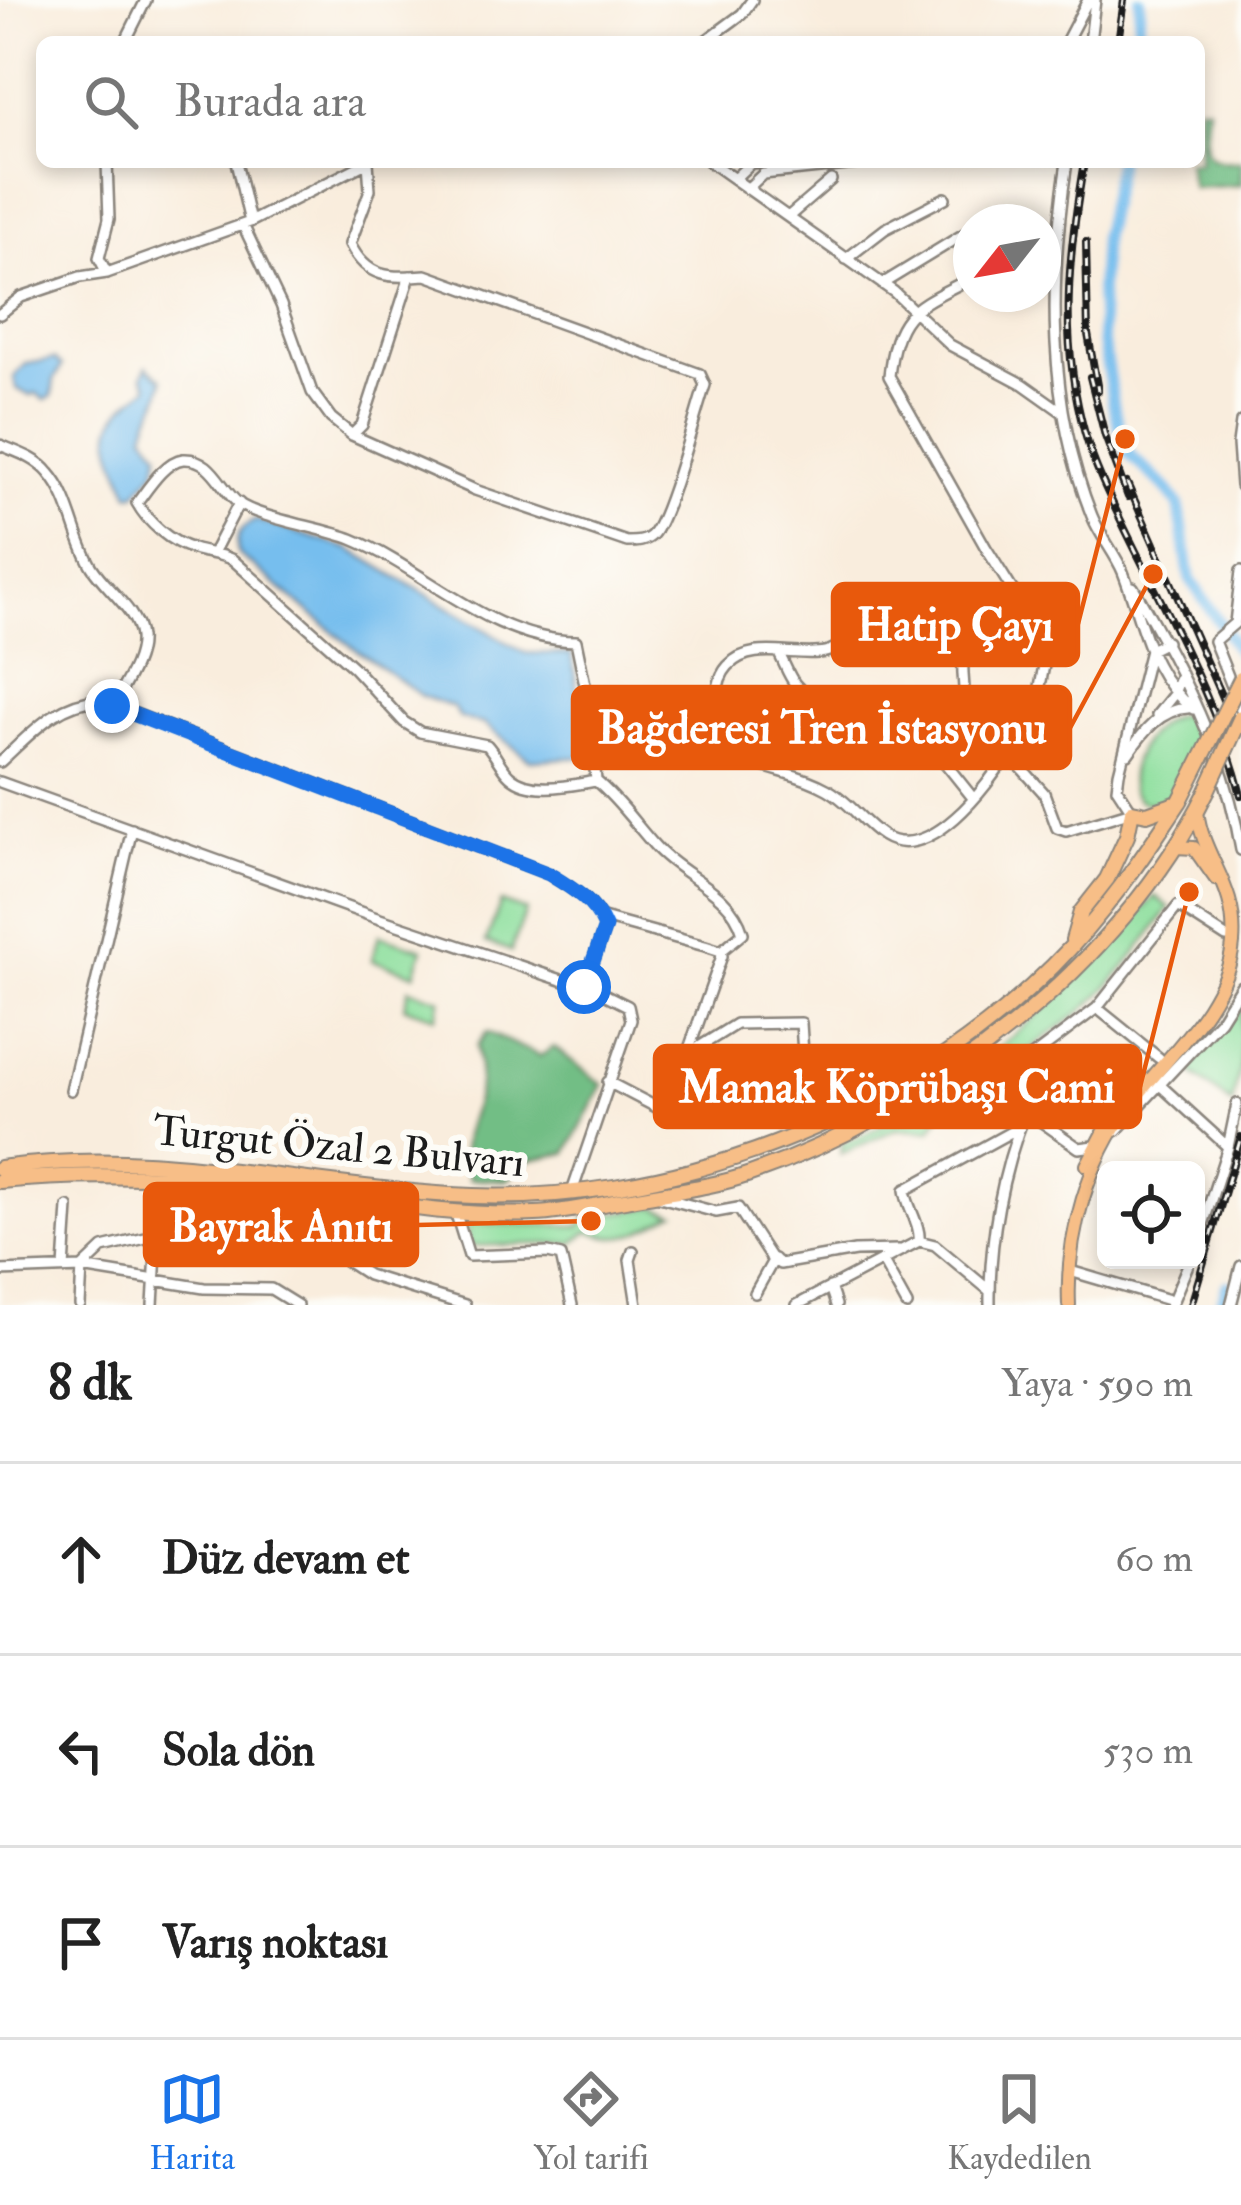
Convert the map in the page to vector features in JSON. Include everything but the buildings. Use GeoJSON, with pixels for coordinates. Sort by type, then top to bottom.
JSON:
{"type":"FeatureCollection","features":[{"type":"Feature","properties":{"kind":"highway","name":"Turgut Özal 2 Bulvarı"},"geometry":{"type":"LineString","coordinates":[[0,1168],[175,1162],[454,1196],[572,1192],[644,1181],[738,1157],[823,1124],[940,1058],[1000,1013],[1068,950],[1180,802],[1241,679]]}},
{"type":"Feature","properties":{"kind":"highway","name":"Turgut Özal 2 Bulvarı"},"geometry":{"type":"LineString","coordinates":[[0,1181],[53,1176],[212,1181],[454,1211],[536,1214],[690,1189],[748,1174],[858,1129],[1004,1035],[1078,966],[1175,847],[1197,812],[1241,713]]}},
{"type":"Feature","properties":{"kind":"highway"},"geometry":{"type":"LineString","coordinates":[[1068,950],[1081,912],[1107,879],[1127,836],[1132,811],[1147,814],[1180,802]]}},
{"type":"Feature","properties":{"kind":"main road"},"geometry":{"type":"LineString","coordinates":[[1102,1161],[1103,1141],[1211,1000],[1230,959],[1229,897],[1197,812]]}},
{"type":"Feature","properties":{"kind":"main road"},"geometry":{"type":"LineString","coordinates":[[1065,1305],[1070,1228],[1103,1141],[1213,985],[1225,956],[1225,912],[1214,874],[1193,848],[1175,847]]}},
{"type":"Feature","properties":{"kind":"main road"},"geometry":{"type":"LineString","coordinates":[[1065,1305],[1080,1212],[1097,1176]]}},
{"type":"Feature","properties":{"kind":"street"},"geometry":{"type":"LineString","coordinates":[[127,36],[146,0]]}},
{"type":"Feature","properties":{"kind":"street"},"geometry":{"type":"LineString","coordinates":[[712,36],[742,14],[752,0]]}},
{"type":"Feature","properties":{"kind":"street"},"geometry":{"type":"LineString","coordinates":[[1070,36],[1091,0]]}},
{"type":"Feature","properties":{"kind":"street"},"geometry":{"type":"LineString","coordinates":[[1090,36],[1091,0]]}},
{"type":"Feature","properties":{"kind":"street"},"geometry":{"type":"LineString","coordinates":[[80,277],[99,258],[109,219],[107,168]]}},
{"type":"Feature","properties":{"kind":"street"},"geometry":{"type":"LineString","coordinates":[[237,168],[247,224],[312,392],[331,418],[352,435],[475,490],[627,542],[642,542],[654,533],[704,385],[700,374],[426,274],[386,278],[365,268],[350,244],[370,190],[368,168]]}},
{"type":"Feature","properties":{"kind":"street"},"geometry":{"type":"LineString","coordinates":[[0,314],[21,297],[247,224],[356,168]]}},
{"type":"Feature","properties":{"kind":"street"},"geometry":{"type":"LineString","coordinates":[[718,168],[882,284],[950,345],[1023,384],[1061,411]]}},
{"type":"Feature","properties":{"kind":"street"},"geometry":{"type":"LineString","coordinates":[[734,179],[746,168]]}},
{"type":"Feature","properties":{"kind":"street"},"geometry":{"type":"LineString","coordinates":[[747,189],[763,174],[820,168]]}},
{"type":"Feature","properties":{"kind":"street"},"geometry":{"type":"LineString","coordinates":[[1066,168],[1054,265],[1061,411],[1093,520],[1181,674],[1232,805],[1241,850]]}},
{"type":"Feature","properties":{"kind":"street"},"geometry":{"type":"LineString","coordinates":[[788,218],[831,180]]}},
{"type":"Feature","properties":{"kind":"street"},"geometry":{"type":"LineString","coordinates":[[846,259],[885,230],[945,198]]}},
{"type":"Feature","properties":{"kind":"street"},"geometry":{"type":"LineString","coordinates":[[882,284],[953,241]]}},
{"type":"Feature","properties":{"kind":"street"},"geometry":{"type":"LineString","coordinates":[[99,258],[107,273]]}},
{"type":"Feature","properties":{"kind":"street"},"geometry":{"type":"LineString","coordinates":[[352,435],[362,424],[410,276]]}},
{"type":"Feature","properties":{"kind":"street"},"geometry":{"type":"LineString","coordinates":[[778,652],[792,682],[825,706],[917,734],[950,720],[963,703],[963,631],[958,616],[945,600],[932,594],[913,596],[872,619],[830,652],[778,652],[738,657],[724,669],[718,683],[725,729],[746,760],[821,785],[892,841],[926,838],[973,799],[990,782],[1037,702],[1045,660],[1040,634],[889,376],[898,328],[913,310],[953,288]]}},
{"type":"Feature","properties":{"kind":"street"},"geometry":{"type":"LineString","coordinates":[[1241,422],[1241,486]]}},
{"type":"Feature","properties":{"kind":"street"},"geometry":{"type":"LineString","coordinates":[[0,445],[50,474],[93,569],[139,629],[138,656],[112,706]]}},
{"type":"Feature","properties":{"kind":"street"},"geometry":{"type":"LineString","coordinates":[[596,781],[590,709],[576,641],[515,630],[354,540],[239,503],[205,466],[185,459],[172,463],[136,503],[162,532],[195,550],[214,551],[233,560],[420,732],[487,745],[518,782],[566,786],[596,781],[613,794],[656,848],[735,913],[743,933],[722,951],[669,1105],[658,1108],[608,1082]]}},
{"type":"Feature","properties":{"kind":"street"},"geometry":{"type":"LineString","coordinates":[[214,551],[239,503]]}},
{"type":"Feature","properties":{"kind":"street"},"geometry":{"type":"LineString","coordinates":[[1121,567],[1158,673],[1196,712]]}},
{"type":"Feature","properties":{"kind":"street"},"geometry":{"type":"LineString","coordinates":[[1241,571],[1229,628],[1214,641],[1241,713]]}},
{"type":"Feature","properties":{"kind":"street"},"geometry":{"type":"LineString","coordinates":[[1229,628],[1241,634]]}},
{"type":"Feature","properties":{"kind":"street"},"geometry":{"type":"LineString","coordinates":[[1150,650],[1166,642]]}},
{"type":"Feature","properties":{"kind":"street"},"geometry":{"type":"LineString","coordinates":[[1008,753],[1044,793],[1057,827],[1066,831],[1132,811],[1117,788],[1150,650]]}},
{"type":"Feature","properties":{"kind":"street"},"geometry":{"type":"LineString","coordinates":[[1125,758],[1174,694],[1181,674]]}},
{"type":"Feature","properties":{"kind":"street"},"geometry":{"type":"LineString","coordinates":[[0,762],[56,712],[77,701],[99,700],[549,874],[576,890],[605,927],[584,987]]}},
{"type":"Feature","properties":{"kind":"street"},"geometry":{"type":"LineString","coordinates":[[1142,733],[1178,708],[1196,712]]}},
{"type":"Feature","properties":{"kind":"street"},"geometry":{"type":"LineString","coordinates":[[927,731],[973,799]]}},
{"type":"Feature","properties":{"kind":"street"},"geometry":{"type":"LineString","coordinates":[[0,782],[628,1006],[631,1021],[572,1192]]}},
{"type":"Feature","properties":{"kind":"street"},"geometry":{"type":"LineString","coordinates":[[71,1090],[132,830]]}},
{"type":"Feature","properties":{"kind":"street"},"geometry":{"type":"LineString","coordinates":[[1226,937],[1178,906],[1097,1008],[1005,1077],[1026,1111],[1079,1148],[1103,1141],[1220,1020],[1241,986]]}},
{"type":"Feature","properties":{"kind":"street"},"geometry":{"type":"LineString","coordinates":[[602,918],[722,951]]}},
{"type":"Feature","properties":{"kind":"street"},"geometry":{"type":"LineString","coordinates":[[1097,1008],[1159,1058]]}},
{"type":"Feature","properties":{"kind":"street"},"geometry":{"type":"LineString","coordinates":[[680,1081],[797,1058],[803,1054],[801,1022],[736,1024],[690,1053]]}},
{"type":"Feature","properties":{"kind":"street"},"geometry":{"type":"LineString","coordinates":[[1161,1086],[1228,1147]]}},
{"type":"Feature","properties":{"kind":"street"},"geometry":{"type":"LineString","coordinates":[[1205,1217],[1237,1104]]}},
{"type":"Feature","properties":{"kind":"street"},"geometry":{"type":"LineString","coordinates":[[990,1305],[1000,1201],[1026,1111]]}},
{"type":"Feature","properties":{"kind":"street"},"geometry":{"type":"LineString","coordinates":[[919,1241],[905,1190],[1020,1127]]}},
{"type":"Feature","properties":{"kind":"street"},"geometry":{"type":"LineString","coordinates":[[690,1189],[695,1208]]}},
{"type":"Feature","properties":{"kind":"street"},"geometry":{"type":"LineString","coordinates":[[651,1195],[716,1212],[738,1208],[780,1264],[824,1255],[899,1250]]}},
{"type":"Feature","properties":{"kind":"street"},"geometry":{"type":"LineString","coordinates":[[64,1268],[68,1207]]}},
{"type":"Feature","properties":{"kind":"street"},"geometry":{"type":"LineString","coordinates":[[454,1211],[469,1256],[548,1252],[561,1256],[572,1305]]}},
{"type":"Feature","properties":{"kind":"street"},"geometry":{"type":"LineString","coordinates":[[80,1305],[82,1268],[103,1248],[197,1230],[296,1236],[316,1242],[368,1275],[465,1305]]}},
{"type":"Feature","properties":{"kind":"street"},"geometry":{"type":"LineString","coordinates":[[153,1305],[157,1235]]}},
{"type":"Feature","properties":{"kind":"street"},"geometry":{"type":"LineString","coordinates":[[797,1305],[919,1241],[935,1245],[990,1291]]}},
{"type":"Feature","properties":{"kind":"street"},"geometry":{"type":"LineString","coordinates":[[633,1251],[630,1260],[638,1305]]}},
{"type":"Feature","properties":{"kind":"street"},"geometry":{"type":"LineString","coordinates":[[755,1293],[773,1259]]}},
{"type":"Feature","properties":{"kind":"street"},"geometry":{"type":"LineString","coordinates":[[882,1261],[907,1305]]}},
{"type":"Feature","properties":{"kind":"street"},"geometry":{"type":"LineString","coordinates":[[0,1271],[82,1268],[156,1282],[278,1290],[297,1305]]}},
{"type":"Feature","properties":{"kind":"street"},"geometry":{"type":"LineString","coordinates":[[1070,1271],[1172,1303],[1186,1269]]}},
{"type":"Feature","properties":{"kind":"street"},"geometry":{"type":"LineString","coordinates":[[1231,1305],[1240,1274]]}},
{"type":"Feature","properties":{"kind":"street"},"geometry":{"type":"LineString","coordinates":[[830,1287],[836,1305]]}},
{"type":"Feature","properties":{"kind":"street"},"geometry":{"type":"LineString","coordinates":[[228,1288],[230,1305]]}},
{"type":"Feature","properties":{"kind":"green space"},"geometry":{"type":"Polygon","coordinates":[[[1205,140],[1215,159],[1241,161],[1241,185],[1192,188],[1188,168],[1205,168],[1205,140]]]}},
{"type":"Feature","properties":{"kind":"green space"},"geometry":{"type":"Polygon","coordinates":[[[1185,714],[1201,742],[1170,798],[1150,803],[1137,798],[1131,786],[1138,751],[1165,721],[1185,714]]]}},
{"type":"Feature","properties":{"kind":"green space"},"geometry":{"type":"Polygon","coordinates":[[[1155,896],[1170,908],[1122,970],[1090,1004],[1015,1062],[998,1086],[954,1103],[931,1130],[896,1129],[841,1154],[842,1143],[872,1131],[951,1083],[1014,1035],[1155,896]]]}},
{"type":"Feature","properties":{"kind":"green space"},"geometry":{"type":"Polygon","coordinates":[[[501,902],[526,911],[511,951],[486,942],[501,902]]]}},
{"type":"Feature","properties":{"kind":"green space"},"geometry":{"type":"Polygon","coordinates":[[[379,935],[423,949],[415,974],[372,960],[379,935]]]}},
{"type":"Feature","properties":{"kind":"green space"},"geometry":{"type":"Polygon","coordinates":[[[409,989],[441,999],[436,1017],[404,1007],[409,989]]]}},
{"type":"Feature","properties":{"kind":"green space"},"geometry":{"type":"Polygon","coordinates":[[[1241,1007],[1241,1061],[1232,1104],[1188,1070],[1241,1007]]]}},
{"type":"Feature","properties":{"kind":"green space"},"geometry":{"type":"Polygon","coordinates":[[[487,1032],[540,1056],[554,1047],[603,1085],[567,1153],[530,1160],[507,1180],[470,1179],[464,1151],[479,1085],[477,1045],[487,1032]]]}},
{"type":"Feature","properties":{"kind":"green space"},"geometry":{"type":"Polygon","coordinates":[[[655,1207],[675,1213],[624,1236],[589,1231],[574,1243],[469,1246],[467,1225],[472,1223],[580,1226],[587,1217],[655,1207]]]}},
{"type":"Feature","properties":{"kind":"water"},"geometry":{"type":"Polygon","coordinates":[[[54,359],[62,366],[52,396],[45,400],[16,388],[14,377],[26,364],[54,359]]]}},
{"type":"Feature","properties":{"kind":"water"},"geometry":{"type":"Polygon","coordinates":[[[147,366],[163,379],[145,434],[160,452],[156,469],[130,494],[111,434],[120,411],[149,387],[143,375],[147,366]]]}},
{"type":"Feature","properties":{"kind":"water"},"geometry":{"type":"Polygon","coordinates":[[[256,520],[350,549],[525,653],[572,654],[586,757],[530,760],[484,724],[460,718],[453,707],[421,696],[238,554],[240,533],[256,520]]]}},
{"type":"Feature","properties":{"kind":"waterway"},"geometry":{"type":"LineString","coordinates":[[1138,36],[1140,0]]}},
{"type":"Feature","properties":{"kind":"waterway"},"geometry":{"type":"LineString","coordinates":[[1117,168],[1103,235],[1100,291],[1114,408],[1127,452],[1179,506],[1190,579],[1241,655]]}},
{"type":"Feature","properties":{"kind":"waterway"},"geometry":{"type":"LineString","coordinates":[[1221,1305],[1227,1285]]}},
{"type":"Feature","properties":{"kind":"railway"},"geometry":{"type":"LineString","coordinates":[[1119,36],[1124,0]]}},
{"type":"Feature","properties":{"kind":"railway"},"geometry":{"type":"LineString","coordinates":[[1083,168],[1074,231],[1069,332],[1085,434],[1110,498],[1206,695],[1241,795]]}},
{"type":"Feature","properties":{"kind":"railway"},"geometry":{"type":"LineString","coordinates":[[1086,242],[1088,334],[1098,391]]}},
{"type":"Feature","properties":{"kind":"railway"},"geometry":{"type":"LineString","coordinates":[[1090,377],[1128,497]]}},
{"type":"Feature","properties":{"kind":"railway"},"geometry":{"type":"LineString","coordinates":[[1127,483],[1224,702]]}},
{"type":"Feature","properties":{"kind":"railway"},"geometry":{"type":"LineString","coordinates":[[1191,1305],[1241,1137]]}},
{"type":"Feature","properties":{"kind":"place","name":"Hatip Çayı"},"geometry":{"type":"Point","coordinates":[1125,439]}},
{"type":"Feature","properties":{"kind":"place","name":"Bağderesi Tren İstasyonu"},"geometry":{"type":"Point","coordinates":[1153,574]}},
{"type":"Feature","properties":{"kind":"place","name":"Mamak Köprübaşı Cami"},"geometry":{"type":"Point","coordinates":[1189,892]}},
{"type":"Feature","properties":{"kind":"place","name":"Bayrak Anıtı"},"geometry":{"type":"Point","coordinates":[591,1221]}},
{"type":"Feature","properties":{"kind":"route"},"geometry":{"type":"LineString","coordinates":[[112,706],[549,874],[576,890],[605,927],[584,987]]}}]}
